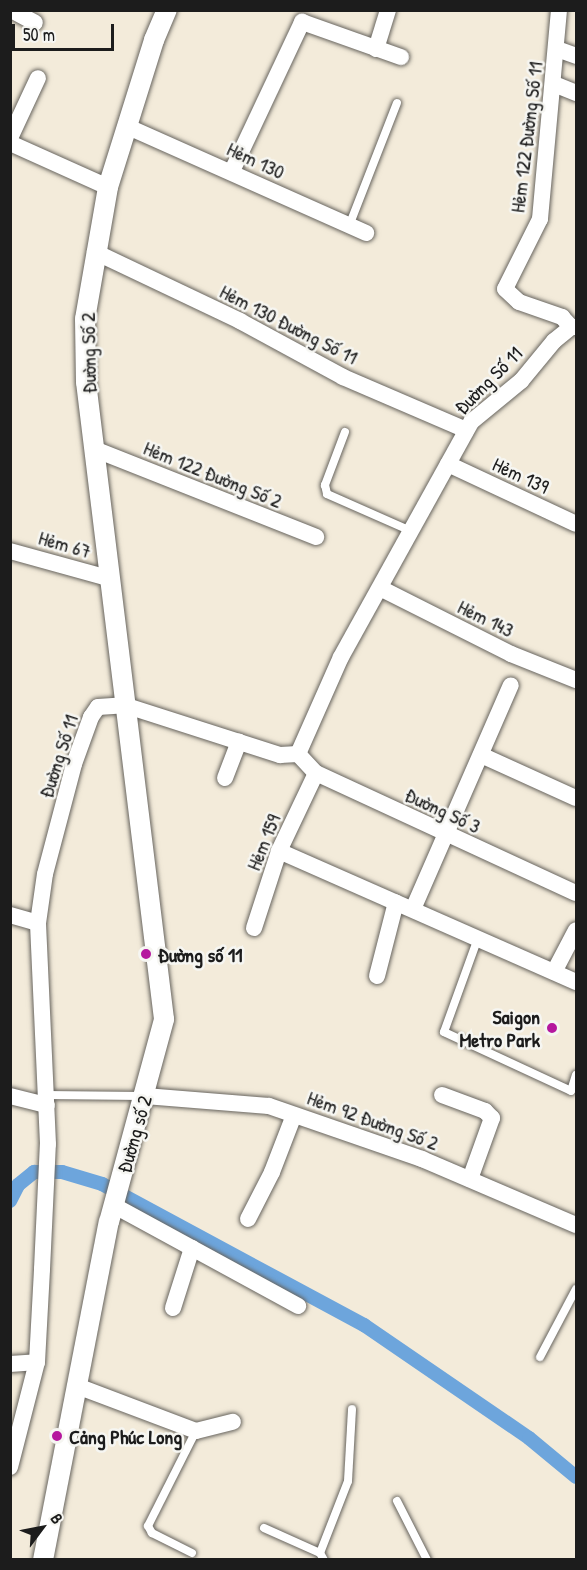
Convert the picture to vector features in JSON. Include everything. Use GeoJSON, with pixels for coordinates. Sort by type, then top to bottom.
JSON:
{"type":"FeatureCollection","features":[{"type":"Feature","properties":{"kind":"street","name":"Đường Số 2"},"geometry":{"type":"LineString","coordinates":[[124,705],[94,449],[85,319],[108,188],[126,126],[167,10]]}},
{"type":"Feature","properties":{"kind":"street"},"geometry":{"type":"LineString","coordinates":[[376,49],[388,10]]}},
{"type":"Feature","properties":{"kind":"street","name":"Hẻm 122 Đường Số 11"},"geometry":{"type":"LineString","coordinates":[[559,10],[540,219],[505,289],[519,302],[562,317],[573,327]]}},
{"type":"Feature","properties":{"kind":"street"},"geometry":{"type":"LineString","coordinates":[[11,12],[35,23]]}},
{"type":"Feature","properties":{"kind":"street"},"geometry":{"type":"LineString","coordinates":[[232,171],[302,22],[401,57]]}},
{"type":"Feature","properties":{"kind":"street"},"geometry":{"type":"LineString","coordinates":[[557,49],[576,56]]}},
{"type":"Feature","properties":{"kind":"street"},"geometry":{"type":"LineString","coordinates":[[10,138],[38,78]]}},
{"type":"Feature","properties":{"kind":"street"},"geometry":{"type":"LineString","coordinates":[[554,84],[576,93]]}},
{"type":"Feature","properties":{"kind":"street","name":"Hẻm 130"},"geometry":{"type":"LineString","coordinates":[[126,126],[232,171],[366,233]]}},
{"type":"Feature","properties":{"kind":"street"},"geometry":{"type":"LineString","coordinates":[[10,143],[108,188]]}},
{"type":"Feature","properties":{"kind":"street","name":"Hẻm 130 Đường Số 11"},"geometry":{"type":"LineString","coordinates":[[95,252],[240,321],[343,377],[466,430]]}},
{"type":"Feature","properties":{"kind":"street","name":"Đường Số 11"},"geometry":{"type":"LineString","coordinates":[[10,1467],[37,1362],[46,1194],[46,1100],[38,923],[45,874],[74,764],[91,717],[98,707],[124,705],[280,755],[298,754],[341,657],[466,430],[573,327]]}},
{"type":"Feature","properties":{"kind":"street","name":"Hẻm 122 Đường Số 2"},"geometry":{"type":"LineString","coordinates":[[94,449],[316,537]]}},
{"type":"Feature","properties":{"kind":"street","name":"Hẻm 139"},"geometry":{"type":"LineString","coordinates":[[448,464],[576,524]]}},
{"type":"Feature","properties":{"kind":"street","name":"Hẻm 67"},"geometry":{"type":"LineString","coordinates":[[10,551],[108,578]]}},
{"type":"Feature","properties":{"kind":"street","name":"Hẻm 143"},"geometry":{"type":"LineString","coordinates":[[380,588],[511,654],[576,680]]}},
{"type":"Feature","properties":{"kind":"street"},"geometry":{"type":"LineString","coordinates":[[413,909],[511,685]]}},
{"type":"Feature","properties":{"kind":"street","name":"Đường số 2"},"geometry":{"type":"LineString","coordinates":[[44,1560],[113,1205],[145,1096],[164,1019],[124,705]]}},
{"type":"Feature","properties":{"kind":"street"},"geometry":{"type":"LineString","coordinates":[[225,778],[239,742]]}},
{"type":"Feature","properties":{"kind":"street","name":"Đường Số 3"},"geometry":{"type":"LineString","coordinates":[[298,754],[316,772],[445,836],[576,894]]}},
{"type":"Feature","properties":{"kind":"street"},"geometry":{"type":"LineString","coordinates":[[481,754],[576,798]]}},
{"type":"Feature","properties":{"kind":"street","name":"Hẻm 159"},"geometry":{"type":"LineString","coordinates":[[254,928],[279,850],[316,772]]}},
{"type":"Feature","properties":{"kind":"street"},"geometry":{"type":"LineString","coordinates":[[279,850],[576,982]]}},
{"type":"Feature","properties":{"kind":"street"},"geometry":{"type":"LineString","coordinates":[[377,976],[396,902]]}},
{"type":"Feature","properties":{"kind":"street"},"geometry":{"type":"LineString","coordinates":[[10,915],[38,923]]}},
{"type":"Feature","properties":{"kind":"street"},"geometry":{"type":"LineString","coordinates":[[554,972],[576,930]]}},
{"type":"Feature","properties":{"kind":"street"},"geometry":{"type":"LineString","coordinates":[[442,1095],[485,1111],[492,1118],[470,1179]]}},
{"type":"Feature","properties":{"kind":"street"},"geometry":{"type":"LineString","coordinates":[[10,1096],[46,1100]]}},
{"type":"Feature","properties":{"kind":"street","name":"Hẻm 92 Đường Số 2"},"geometry":{"type":"LineString","coordinates":[[145,1096],[269,1106],[470,1179],[576,1225]]}},
{"type":"Feature","properties":{"kind":"street"},"geometry":{"type":"LineString","coordinates":[[248,1219],[272,1172],[294,1114]]}},
{"type":"Feature","properties":{"kind":"street"},"geometry":{"type":"LineString","coordinates":[[113,1205],[298,1306]]}},
{"type":"Feature","properties":{"kind":"street"},"geometry":{"type":"LineString","coordinates":[[173,1308],[192,1248]]}},
{"type":"Feature","properties":{"kind":"street"},"geometry":{"type":"LineString","coordinates":[[12,1364],[37,1362]]}},
{"type":"Feature","properties":{"kind":"street"},"geometry":{"type":"LineString","coordinates":[[77,1386],[196,1431],[233,1422]]}},
{"type":"Feature","properties":{"kind":"lane"},"geometry":{"type":"LineString","coordinates":[[348,226],[397,103]]}},
{"type":"Feature","properties":{"kind":"lane"},"geometry":{"type":"LineString","coordinates":[[345,432],[325,486],[327,494],[411,531]]}},
{"type":"Feature","properties":{"kind":"lane"},"geometry":{"type":"LineString","coordinates":[[478,938],[444,1032],[571,1090],[576,1076]]}},
{"type":"Feature","properties":{"kind":"lane"},"geometry":{"type":"LineString","coordinates":[[46,1100],[145,1096]]}},
{"type":"Feature","properties":{"kind":"lane"},"geometry":{"type":"LineString","coordinates":[[540,1357],[576,1289]]}},
{"type":"Feature","properties":{"kind":"lane"},"geometry":{"type":"LineString","coordinates":[[264,1528],[322,1556],[348,1480],[352,1409]]}},
{"type":"Feature","properties":{"kind":"lane"},"geometry":{"type":"LineString","coordinates":[[192,1553],[152,1533],[148,1526],[196,1431]]}},
{"type":"Feature","properties":{"kind":"lane"},"geometry":{"type":"LineString","coordinates":[[397,1501],[427,1560]]}},
{"type":"Feature","properties":{"kind":"waterway"},"geometry":{"type":"LineString","coordinates":[[10,1201],[18,1185],[34,1172],[62,1172],[102,1184],[364,1325],[529,1438],[576,1477]]}},
{"type":"Feature","properties":{"kind":"place","name":"Đường số 11"},"geometry":{"type":"Point","coordinates":[146,954]}},
{"type":"Feature","properties":{"kind":"place","name":"Saigon Metro Park"},"geometry":{"type":"Point","coordinates":[552,1028]}},
{"type":"Feature","properties":{"kind":"place","name":"Cảng Phúc Long"},"geometry":{"type":"Point","coordinates":[57,1436]}}]}
